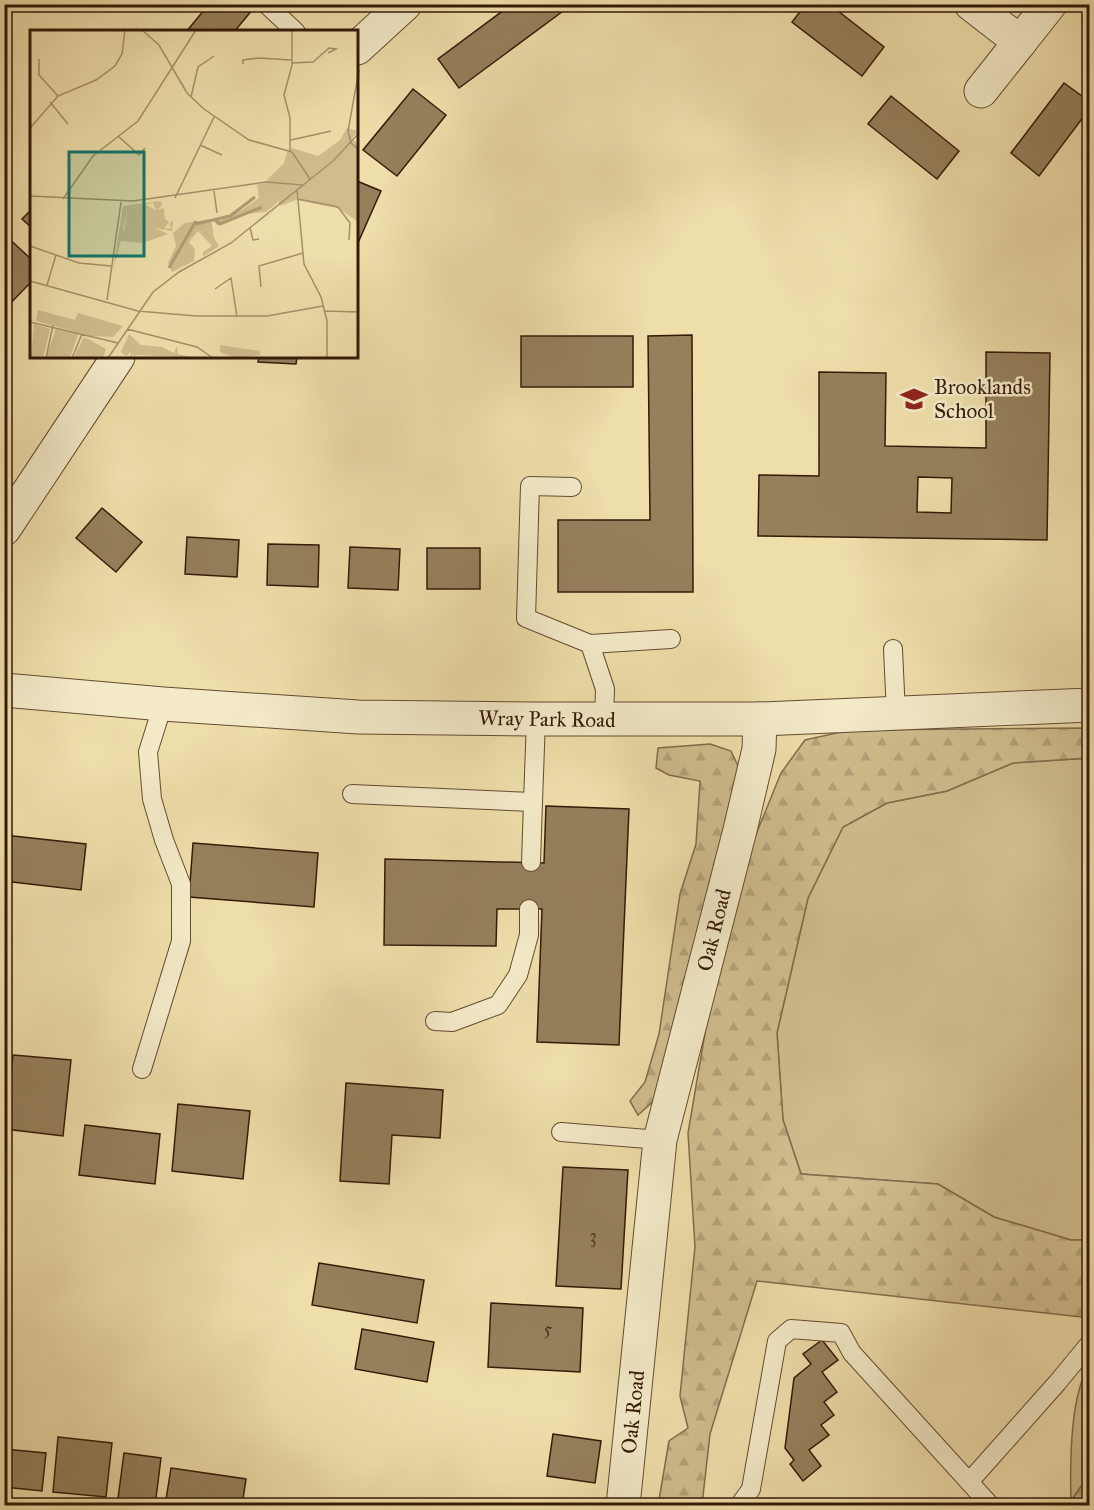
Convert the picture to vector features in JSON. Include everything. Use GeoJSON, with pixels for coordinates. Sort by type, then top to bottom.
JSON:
{"type":"FeatureCollection","features":[{"type":"Feature","properties":{"kind":"street"},"geometry":{"type":"LineString","coordinates":[[358,47],[405,4]]}},
{"type":"Feature","properties":{"kind":"street"},"geometry":{"type":"LineString","coordinates":[[971,4],[1020,42]]}},
{"type":"Feature","properties":{"kind":"street"},"geometry":{"type":"LineString","coordinates":[[981,91],[1050,4]]}},
{"type":"Feature","properties":{"kind":"street"},"geometry":{"type":"LineString","coordinates":[[4,529],[117,358]]}},
{"type":"Feature","properties":{"kind":"street","name":"Wray Park Road"},"geometry":{"type":"LineString","coordinates":[[4,690],[163,704],[358,717],[760,719],[1089,705]]}},
{"type":"Feature","properties":{"kind":"street","name":"Oak Road"},"geometry":{"type":"LineString","coordinates":[[623,1506],[660,1140],[740,830],[759,749],[760,719]]}},
{"type":"Feature","properties":{"kind":"lane"},"geometry":{"type":"LineString","coordinates":[[266,4],[295,30]]}},
{"type":"Feature","properties":{"kind":"lane"},"geometry":{"type":"LineString","coordinates":[[572,487],[530,486],[526,618],[590,644],[671,639]]}},
{"type":"Feature","properties":{"kind":"lane"},"geometry":{"type":"LineString","coordinates":[[590,644],[606,690],[604,720]]}},
{"type":"Feature","properties":{"kind":"lane"},"geometry":{"type":"LineString","coordinates":[[893,649],[896,714]]}},
{"type":"Feature","properties":{"kind":"lane"},"geometry":{"type":"LineString","coordinates":[[142,1069],[181,940],[181,884],[164,840],[152,799],[148,752],[163,704]]}},
{"type":"Feature","properties":{"kind":"lane"},"geometry":{"type":"LineString","coordinates":[[531,862],[536,719]]}},
{"type":"Feature","properties":{"kind":"lane"},"geometry":{"type":"LineString","coordinates":[[352,794],[533,802]]}},
{"type":"Feature","properties":{"kind":"lane"},"geometry":{"type":"LineString","coordinates":[[435,1021],[452,1022],[498,1005],[518,975],[528,935],[529,909]]}},
{"type":"Feature","properties":{"kind":"lane"},"geometry":{"type":"LineString","coordinates":[[561,1132],[660,1140]]}},
{"type":"Feature","properties":{"kind":"lane"},"geometry":{"type":"LineString","coordinates":[[739,1506],[751,1489],[777,1341],[791,1329],[841,1333],[852,1353],[991,1506]]}},
{"type":"Feature","properties":{"kind":"lane"},"geometry":{"type":"LineString","coordinates":[[969,1482],[1057,1383],[1089,1343]]}},
{"type":"Feature","properties":{"kind":"green space"},"geometry":{"type":"Polygon","coordinates":[[[1089,728],[1089,758],[1013,763],[947,791],[887,803],[843,827],[808,898],[777,1033],[783,1120],[801,1174],[938,1184],[994,1217],[1071,1240],[1089,1240],[1089,1316],[757,1281],[710,1434],[702,1505],[658,1506],[669,1441],[688,1428],[680,1396],[695,1247],[688,1133],[712,992],[744,864],[781,773],[805,740],[850,730],[1089,728]]]}},
{"type":"Feature","properties":{"kind":"green space"},"geometry":{"type":"Polygon","coordinates":[[[710,744],[731,751],[738,766],[731,826],[658,1097],[638,1115],[630,1101],[645,1082],[659,1034],[680,894],[696,844],[700,781],[669,775],[656,768],[658,748],[710,744]]]}},
{"type":"Feature","properties":{"kind":"green space"},"geometry":{"type":"Polygon","coordinates":[[[1089,758],[1089,1240],[1071,1240],[994,1217],[938,1184],[801,1174],[783,1120],[777,1033],[808,898],[843,827],[887,803],[947,791],[1013,763],[1089,758]]]}},
{"type":"Feature","properties":{"kind":"green space"},"geometry":{"type":"Polygon","coordinates":[[[1089,1366],[1089,1475],[1071,1501],[1072,1432],[1078,1395],[1089,1366]]]}},
{"type":"Feature","properties":{"kind":"green space"},"geometry":{"type":"Polygon","coordinates":[[[1089,1475],[1089,1505],[1068,1505],[1089,1475]]]}},
{"type":"Feature","properties":{"kind":"building"},"geometry":{"type":"Polygon","coordinates":[[[209,4],[257,4],[236,30],[188,30],[209,4]]]}},
{"type":"Feature","properties":{"kind":"building"},"geometry":{"type":"Polygon","coordinates":[[[512,4],[568,4],[570,6],[459,88],[438,59],[512,4]]]}},
{"type":"Feature","properties":{"kind":"building"},"geometry":{"type":"Polygon","coordinates":[[[806,4],[829,4],[884,47],[862,76],[792,22],[806,4]]]}},
{"type":"Feature","properties":{"kind":"building"},"geometry":{"type":"Polygon","coordinates":[[[1064,83],[1090,102],[1090,108],[1039,176],[1011,153],[1064,83]]]}},
{"type":"Feature","properties":{"kind":"building"},"geometry":{"type":"Polygon","coordinates":[[[413,89],[446,115],[397,176],[363,150],[413,89]]]}},
{"type":"Feature","properties":{"kind":"building"},"geometry":{"type":"Polygon","coordinates":[[[891,96],[959,151],[937,179],[868,124],[891,96]]]}},
{"type":"Feature","properties":{"kind":"building"},"geometry":{"type":"Polygon","coordinates":[[[358,181],[381,191],[358,243],[358,181]]]}},
{"type":"Feature","properties":{"kind":"building"},"geometry":{"type":"Polygon","coordinates":[[[30,211],[30,226],[22,219],[30,211]]]}},
{"type":"Feature","properties":{"kind":"building"},"geometry":{"type":"Polygon","coordinates":[[[4,234],[30,258],[30,283],[4,310],[4,234]]]}},
{"type":"Feature","properties":{"kind":"building"},"geometry":{"type":"Polygon","coordinates":[[[692,335],[693,592],[558,592],[558,520],[650,520],[648,336],[692,335]]]}},
{"type":"Feature","properties":{"kind":"building"},"geometry":{"type":"Polygon","coordinates":[[[521,336],[633,336],[633,387],[521,387],[521,336]]]}},
{"type":"Feature","properties":{"kind":"building"},"geometry":{"type":"Polygon","coordinates":[[[986,352],[1050,353],[1047,540],[758,536],[759,475],[819,476],[819,372],[886,373],[885,446],[986,448],[986,352]],[[918,477],[917,512],[951,513],[952,478],[918,477]]]}},
{"type":"Feature","properties":{"kind":"building"},"geometry":{"type":"Polygon","coordinates":[[[259,358],[297,358],[296,364],[258,362],[259,358]]]}},
{"type":"Feature","properties":{"kind":"building"},"geometry":{"type":"Polygon","coordinates":[[[102,508],[142,542],[116,572],[76,538],[102,508]]]}},
{"type":"Feature","properties":{"kind":"building"},"geometry":{"type":"Polygon","coordinates":[[[187,537],[239,540],[237,577],[185,574],[187,537]]]}},
{"type":"Feature","properties":{"kind":"building"},"geometry":{"type":"Polygon","coordinates":[[[268,544],[319,545],[318,587],[267,585],[268,544]]]}},
{"type":"Feature","properties":{"kind":"building"},"geometry":{"type":"Polygon","coordinates":[[[350,547],[400,549],[398,590],[348,588],[350,547]]]}},
{"type":"Feature","properties":{"kind":"building"},"geometry":{"type":"Polygon","coordinates":[[[427,548],[480,548],[480,589],[427,589],[427,548]]]}},
{"type":"Feature","properties":{"kind":"building"},"geometry":{"type":"Polygon","coordinates":[[[546,806],[629,809],[619,1045],[537,1042],[542,909],[497,909],[496,946],[384,945],[385,859],[544,863],[546,806]]]}},
{"type":"Feature","properties":{"kind":"building"},"geometry":{"type":"Polygon","coordinates":[[[4,835],[86,844],[81,890],[4,881],[4,835]]]}},
{"type":"Feature","properties":{"kind":"building"},"geometry":{"type":"Polygon","coordinates":[[[193,843],[318,853],[314,907],[189,897],[193,843]]]}},
{"type":"Feature","properties":{"kind":"building"},"geometry":{"type":"Polygon","coordinates":[[[13,1055],[71,1060],[63,1136],[5,1129],[13,1055]]]}},
{"type":"Feature","properties":{"kind":"building"},"geometry":{"type":"Polygon","coordinates":[[[346,1083],[443,1090],[440,1138],[392,1135],[389,1184],[340,1181],[346,1083]]]}},
{"type":"Feature","properties":{"kind":"building"},"geometry":{"type":"Polygon","coordinates":[[[178,1104],[250,1111],[243,1179],[172,1171],[178,1104]]]}},
{"type":"Feature","properties":{"kind":"building"},"geometry":{"type":"Polygon","coordinates":[[[85,1125],[160,1134],[155,1184],[79,1175],[85,1125]]]}},
{"type":"Feature","properties":{"kind":"building"},"geometry":{"type":"Polygon","coordinates":[[[563,1167],[628,1170],[621,1289],[556,1286],[563,1167]]]}},
{"type":"Feature","properties":{"kind":"building"},"geometry":{"type":"Polygon","coordinates":[[[319,1263],[424,1280],[417,1323],[312,1305],[319,1263]]]}},
{"type":"Feature","properties":{"kind":"building"},"geometry":{"type":"Polygon","coordinates":[[[491,1303],[583,1308],[580,1372],[488,1367],[491,1303]]]}},
{"type":"Feature","properties":{"kind":"building"},"geometry":{"type":"Polygon","coordinates":[[[362,1329],[434,1342],[427,1382],[355,1369],[362,1329]]]}},
{"type":"Feature","properties":{"kind":"building"},"geometry":{"type":"Polygon","coordinates":[[[822,1340],[838,1360],[822,1372],[837,1392],[824,1402],[834,1415],[821,1425],[829,1435],[809,1450],[821,1466],[803,1481],[790,1464],[794,1460],[785,1448],[794,1378],[811,1364],[803,1354],[822,1340]]]}},
{"type":"Feature","properties":{"kind":"building"},"geometry":{"type":"Polygon","coordinates":[[[553,1434],[601,1441],[595,1483],[547,1476],[553,1434]]]}},
{"type":"Feature","properties":{"kind":"building"},"geometry":{"type":"Polygon","coordinates":[[[58,1437],[112,1443],[106,1497],[53,1492],[58,1437]]]}},
{"type":"Feature","properties":{"kind":"building"},"geometry":{"type":"Polygon","coordinates":[[[4,1449],[46,1453],[42,1491],[4,1487],[4,1449]]]}},
{"type":"Feature","properties":{"kind":"building"},"geometry":{"type":"Polygon","coordinates":[[[124,1453],[161,1458],[155,1506],[117,1506],[124,1453]]]}},
{"type":"Feature","properties":{"kind":"building"},"geometry":{"type":"Polygon","coordinates":[[[171,1468],[246,1479],[242,1506],[165,1506],[171,1468]]]}},
{"type":"Feature","properties":{"kind":"place","name":"Brooklands School"},"geometry":{"type":"Point","coordinates":[914,399]}}]}
